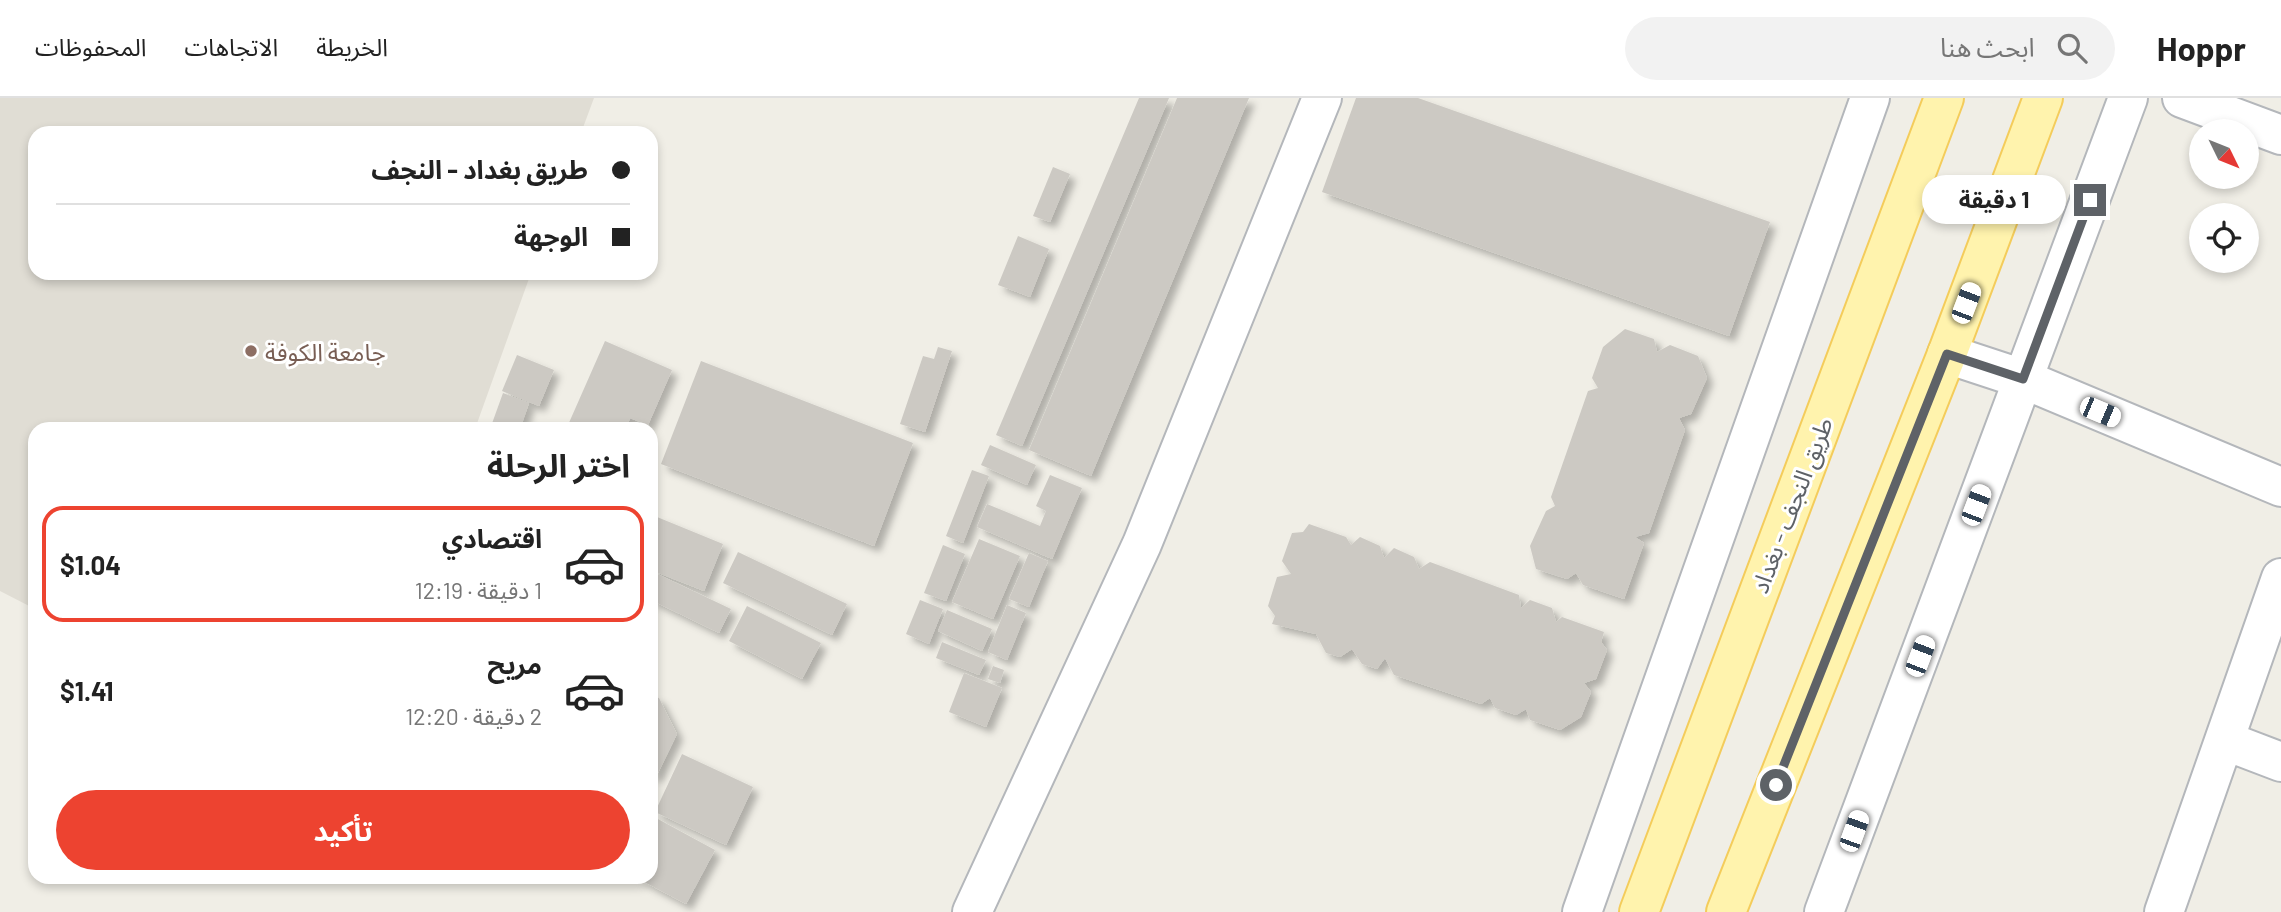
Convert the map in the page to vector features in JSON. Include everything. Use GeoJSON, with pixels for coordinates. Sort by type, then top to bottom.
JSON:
{"type":"FeatureCollection","features":[{"type":"Feature","properties":{"kind":"main road","name":"طريق النجف - بغداد"},"geometry":{"type":"LineString","coordinates":[[1639,912],[1944,98]]}},
{"type":"Feature","properties":{"kind":"main road"},"geometry":{"type":"LineString","coordinates":[[1726,912],[1947,354],[2043,98]]}},
{"type":"Feature","properties":{"kind":"street"},"geometry":{"type":"LineString","coordinates":[[972,912],[1142,544],[1322,98]]}},
{"type":"Feature","properties":{"kind":"street"},"geometry":{"type":"LineString","coordinates":[[1582,912],[1870,98]]}},
{"type":"Feature","properties":{"kind":"street"},"geometry":{"type":"LineString","coordinates":[[1829,910],[2128,98]]}},
{"type":"Feature","properties":{"kind":"street"},"geometry":{"type":"LineString","coordinates":[[2182,98],[2281,135]]}},
{"type":"Feature","properties":{"kind":"street"},"geometry":{"type":"LineString","coordinates":[[1947,354],[2023,379],[2281,487]]}},
{"type":"Feature","properties":{"kind":"street"},"geometry":{"type":"LineString","coordinates":[[2164,912],[2281,578]]}},
{"type":"Feature","properties":{"kind":"street"},"geometry":{"type":"LineString","coordinates":[[2226,741],[2281,762]]}},
{"type":"Feature","properties":{"kind":"shaded area","name":"جامعة الكوفة"},"geometry":{"type":"Polygon","coordinates":[[[0,98],[594,98],[584,126],[28,126],[28,280],[528,280],[478,422],[28,422],[28,605],[0,591],[0,98]]]}},
{"type":"Feature","properties":{"kind":"building"},"geometry":{"type":"Polygon","coordinates":[[[1139,98],[1169,98],[1022,446],[996,435],[1139,98]]]}},
{"type":"Feature","properties":{"kind":"building"},"geometry":{"type":"Polygon","coordinates":[[[1177,98],[1249,98],[1091,476],[1029,450],[1177,98]]]}},
{"type":"Feature","properties":{"kind":"building"},"geometry":{"type":"Polygon","coordinates":[[[1356,98],[1418,98],[1770,222],[1729,336],[1322,192],[1356,98]]]}},
{"type":"Feature","properties":{"kind":"building"},"geometry":{"type":"Polygon","coordinates":[[[1053,167],[1070,174],[1050,222],[1033,216],[1053,167]]]}},
{"type":"Feature","properties":{"kind":"building"},"geometry":{"type":"Polygon","coordinates":[[[1018,236],[1049,249],[1030,297],[998,285],[1018,236]]]}},
{"type":"Feature","properties":{"kind":"building"},"geometry":{"type":"Polygon","coordinates":[[[1625,329],[1654,339],[1657,352],[1670,345],[1698,356],[1707,378],[1691,414],[1679,418],[1685,430],[1649,533],[1635,537],[1644,543],[1624,599],[1583,585],[1576,573],[1567,579],[1536,569],[1530,546],[1546,511],[1555,506],[1551,497],[1588,391],[1598,388],[1592,378],[1603,347],[1625,329]]]}},
{"type":"Feature","properties":{"kind":"building"},"geometry":{"type":"Polygon","coordinates":[[[605,341],[672,370],[649,422],[630,418],[629,422],[569,422],[605,341]]]}},
{"type":"Feature","properties":{"kind":"building"},"geometry":{"type":"Polygon","coordinates":[[[938,347],[952,351],[925,432],[900,424],[923,356],[934,359],[938,347]]]}},
{"type":"Feature","properties":{"kind":"building"},"geometry":{"type":"Polygon","coordinates":[[[517,355],[554,370],[539,406],[502,391],[517,355]]]}},
{"type":"Feature","properties":{"kind":"building"},"geometry":{"type":"Polygon","coordinates":[[[701,361],[913,443],[874,546],[661,464],[701,361]]]}},
{"type":"Feature","properties":{"kind":"building"},"geometry":{"type":"Polygon","coordinates":[[[503,393],[529,403],[522,422],[493,422],[503,393]]]}},
{"type":"Feature","properties":{"kind":"building"},"geometry":{"type":"Polygon","coordinates":[[[990,445],[1036,465],[1027,485],[981,465],[990,445]]]}},
{"type":"Feature","properties":{"kind":"building"},"geometry":{"type":"Polygon","coordinates":[[[972,470],[989,476],[963,543],[946,536],[972,470]]]}},
{"type":"Feature","properties":{"kind":"building"},"geometry":{"type":"Polygon","coordinates":[[[1050,475],[1082,488],[1052,559],[977,527],[987,504],[1040,526],[1046,511],[1036,506],[1050,475]]]}},
{"type":"Feature","properties":{"kind":"building"},"geometry":{"type":"Polygon","coordinates":[[[658,517],[723,544],[704,591],[658,573],[658,517]]]}},
{"type":"Feature","properties":{"kind":"building"},"geometry":{"type":"Polygon","coordinates":[[[1309,524],[1346,537],[1351,545],[1360,537],[1380,546],[1384,558],[1394,548],[1414,557],[1419,569],[1430,562],[1519,595],[1521,608],[1530,600],[1552,608],[1556,622],[1562,617],[1604,632],[1601,642],[1607,650],[1596,679],[1584,683],[1591,692],[1581,717],[1560,730],[1530,720],[1526,709],[1516,715],[1495,708],[1490,698],[1481,704],[1394,675],[1385,658],[1377,669],[1362,664],[1352,649],[1340,657],[1326,653],[1316,634],[1272,624],[1275,616],[1268,606],[1277,577],[1291,574],[1282,561],[1292,533],[1303,532],[1309,524]]]}},
{"type":"Feature","properties":{"kind":"building"},"geometry":{"type":"Polygon","coordinates":[[[979,539],[1020,556],[993,619],[952,602],[979,539]]]}},
{"type":"Feature","properties":{"kind":"building"},"geometry":{"type":"Polygon","coordinates":[[[943,545],[965,554],[946,601],[924,593],[943,545]]]}},
{"type":"Feature","properties":{"kind":"building"},"geometry":{"type":"Polygon","coordinates":[[[738,552],[847,604],[832,635],[723,583],[738,552]]]}},
{"type":"Feature","properties":{"kind":"building"},"geometry":{"type":"Polygon","coordinates":[[[1029,553],[1048,561],[1029,607],[1009,599],[1029,553]]]}},
{"type":"Feature","properties":{"kind":"building"},"geometry":{"type":"Polygon","coordinates":[[[658,574],[731,609],[719,633],[658,603],[658,574]]]}},
{"type":"Feature","properties":{"kind":"building"},"geometry":{"type":"Polygon","coordinates":[[[920,600],[943,609],[929,644],[906,634],[920,600]]]}},
{"type":"Feature","properties":{"kind":"building"},"geometry":{"type":"Polygon","coordinates":[[[1007,605],[1026,613],[1007,660],[988,652],[1007,605]]]}},
{"type":"Feature","properties":{"kind":"building"},"geometry":{"type":"Polygon","coordinates":[[[747,606],[821,643],[802,679],[729,641],[747,606]]]}},
{"type":"Feature","properties":{"kind":"building"},"geometry":{"type":"Polygon","coordinates":[[[947,610],[992,629],[982,651],[938,631],[947,610]]]}},
{"type":"Feature","properties":{"kind":"building"},"geometry":{"type":"Polygon","coordinates":[[[942,642],[986,660],[979,675],[936,658],[942,642]]]}},
{"type":"Feature","properties":{"kind":"building"},"geometry":{"type":"Polygon","coordinates":[[[993,666],[1004,670],[1000,683],[988,679],[993,666]]]}},
{"type":"Feature","properties":{"kind":"building"},"geometry":{"type":"Polygon","coordinates":[[[964,673],[1002,688],[986,727],[949,712],[964,673]]]}},
{"type":"Feature","properties":{"kind":"building"},"geometry":{"type":"Polygon","coordinates":[[[658,698],[677,734],[658,773],[658,698]]]}},
{"type":"Feature","properties":{"kind":"building"},"geometry":{"type":"Polygon","coordinates":[[[682,754],[753,787],[726,845],[658,813],[658,806],[682,754]]]}},
{"type":"Feature","properties":{"kind":"building"},"geometry":{"type":"Polygon","coordinates":[[[658,819],[715,850],[686,904],[648,884],[658,884],[658,819]]]}},
{"type":"Feature","properties":{"kind":"place","name":"جامعة الكوفة"},"geometry":{"type":"Point","coordinates":[251,351]}},
{"type":"Feature","properties":{"kind":"route"},"geometry":{"type":"LineString","coordinates":[[1776,785],[1947,354],[2023,379],[2090,200]]}}]}
